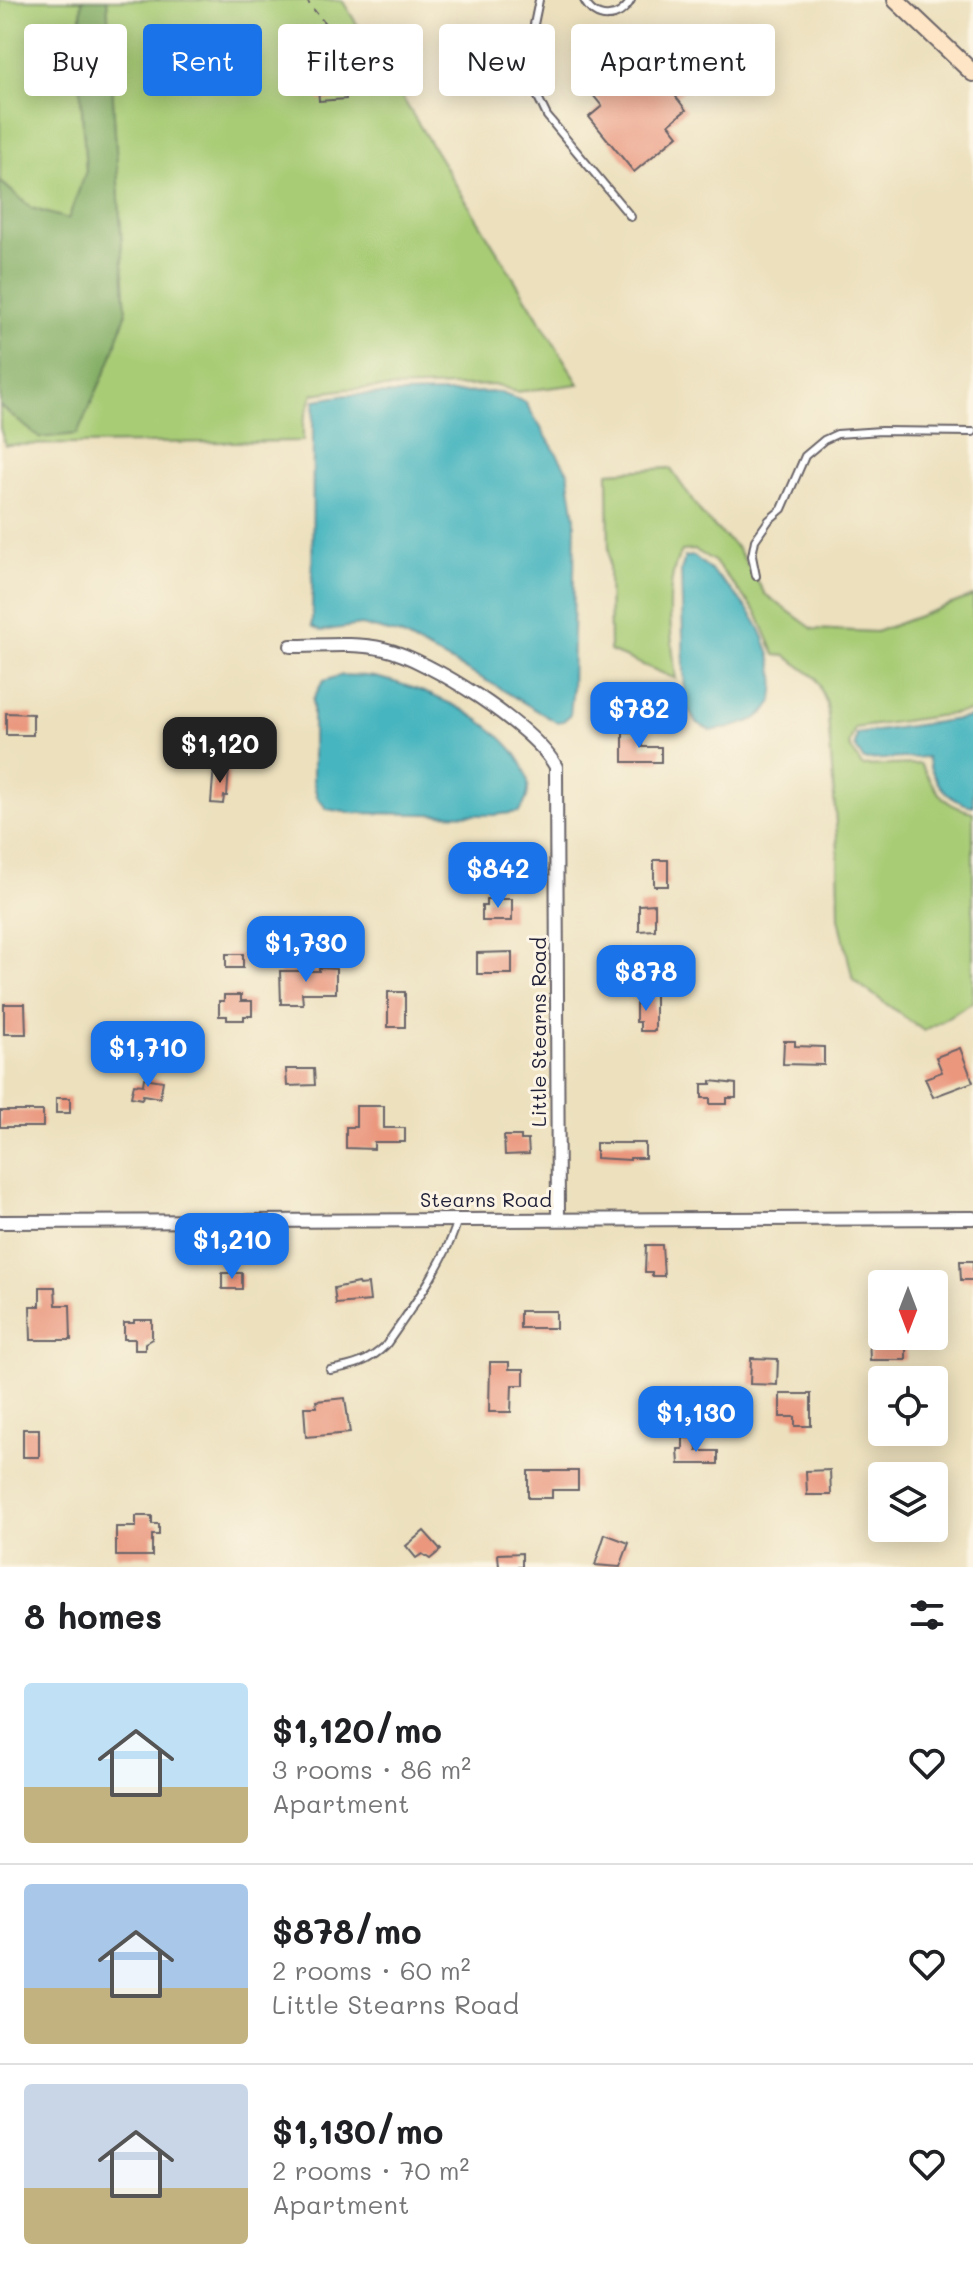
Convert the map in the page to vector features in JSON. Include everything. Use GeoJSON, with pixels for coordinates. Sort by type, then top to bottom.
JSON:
{"type":"FeatureCollection","features":[{"type":"Feature","properties":{"kind":"main road"},"geometry":{"type":"LineString","coordinates":[[896,0],[973,73]]}},
{"type":"Feature","properties":{"kind":"street","name":"Little Stearns Road"},"geometry":{"type":"LineString","coordinates":[[291,646],[373,647],[412,660],[482,699],[520,725],[538,741],[556,767],[558,1219]]}},
{"type":"Feature","properties":{"kind":"street","name":"Stearns Road"},"geometry":{"type":"LineString","coordinates":[[0,1222],[973,1218]]}},
{"type":"Feature","properties":{"kind":"lane"},"geometry":{"type":"LineString","coordinates":[[539,0],[530,44],[536,93],[547,116],[631,217]]}},
{"type":"Feature","properties":{"kind":"lane"},"geometry":{"type":"LineString","coordinates":[[584,0],[591,10],[605,17],[620,14],[631,0]]}},
{"type":"Feature","properties":{"kind":"lane"},"geometry":{"type":"LineString","coordinates":[[756,576],[752,556],[755,540],[769,520],[782,509],[805,456],[824,440],[837,434],[881,431],[973,432]]}},
{"type":"Feature","properties":{"kind":"lane"},"geometry":{"type":"LineString","coordinates":[[330,1370],[357,1365],[375,1356],[386,1345],[445,1252],[458,1218]]}},
{"type":"Feature","properties":{"kind":"path"},"geometry":{"type":"LineString","coordinates":[[306,0],[325,24]]}},
{"type":"Feature","properties":{"kind":"green space"},"geometry":{"type":"Polygon","coordinates":[[[0,0],[82,0],[81,24],[24,24],[24,96],[81,96],[86,172],[68,220],[31,208],[0,181],[0,0]]]}},
{"type":"Feature","properties":{"kind":"green space"},"geometry":{"type":"Polygon","coordinates":[[[82,0],[107,0],[108,24],[81,24],[82,0]]]}},
{"type":"Feature","properties":{"kind":"green space"},"geometry":{"type":"Polygon","coordinates":[[[107,0],[342,0],[357,24],[278,24],[278,96],[401,96],[579,384],[516,392],[498,385],[347,389],[313,394],[303,423],[303,441],[5,445],[0,428],[0,406],[40,438],[126,314],[113,96],[127,96],[127,24],[108,24],[107,0]]]}},
{"type":"Feature","properties":{"kind":"green space"},"geometry":{"type":"Polygon","coordinates":[[[81,96],[113,96],[126,314],[110,362],[77,434],[40,438],[0,406],[0,181],[31,208],[68,219],[86,171],[81,96]]]}},
{"type":"Feature","properties":{"kind":"green space"},"geometry":{"type":"Polygon","coordinates":[[[670,468],[704,517],[738,549],[765,594],[813,629],[876,632],[973,596],[973,711],[855,728],[849,745],[862,766],[920,764],[946,800],[973,812],[973,1002],[924,1031],[853,980],[839,918],[838,850],[827,704],[816,678],[786,656],[775,655],[757,613],[714,561],[695,550],[682,551],[672,579],[670,613],[676,679],[610,651],[608,472],[670,468]]]}},
{"type":"Feature","properties":{"kind":"water"},"geometry":{"type":"Polygon","coordinates":[[[498,392],[525,402],[568,472],[575,518],[572,695],[570,715],[563,721],[556,722],[401,635],[361,625],[321,631],[312,626],[315,400],[347,395],[498,392]]]}},
{"type":"Feature","properties":{"kind":"water"},"geometry":{"type":"Polygon","coordinates":[[[694,556],[739,598],[751,614],[768,649],[774,678],[771,704],[764,713],[745,723],[711,731],[696,722],[685,704],[681,571],[685,557],[694,556]]]}},
{"type":"Feature","properties":{"kind":"water"},"geometry":{"type":"Polygon","coordinates":[[[342,675],[374,677],[405,685],[449,703],[496,733],[521,763],[527,779],[527,796],[519,812],[494,815],[350,813],[327,809],[317,797],[313,780],[313,699],[323,681],[342,675]]]}},
{"type":"Feature","properties":{"kind":"water"},"geometry":{"type":"Polygon","coordinates":[[[973,717],[973,806],[956,800],[942,789],[927,757],[864,760],[855,746],[857,734],[973,717]]]}},
{"type":"Feature","properties":{"kind":"building"},"geometry":{"type":"Polygon","coordinates":[[[319,96],[346,96],[346,99],[319,101],[319,96]]]}},
{"type":"Feature","properties":{"kind":"building"},"geometry":{"type":"Polygon","coordinates":[[[594,96],[677,96],[686,110],[669,124],[678,135],[634,172],[589,117],[602,106],[594,96]]]}},
{"type":"Feature","properties":{"kind":"building"},"geometry":{"type":"Polygon","coordinates":[[[6,713],[33,714],[33,735],[6,735],[6,713]]]}},
{"type":"Feature","properties":{"kind":"building"},"geometry":{"type":"Polygon","coordinates":[[[623,733],[642,733],[642,747],[661,747],[661,762],[623,762],[623,733]]]}},
{"type":"Feature","properties":{"kind":"building"},"geometry":{"type":"Polygon","coordinates":[[[214,766],[229,768],[227,796],[224,796],[223,804],[211,803],[214,766]]]}},
{"type":"Feature","properties":{"kind":"building"},"geometry":{"type":"Polygon","coordinates":[[[654,860],[668,860],[668,886],[654,886],[654,860]]]}},
{"type":"Feature","properties":{"kind":"building"},"geometry":{"type":"Polygon","coordinates":[[[486,899],[512,899],[512,921],[482,921],[482,906],[486,906],[486,899]]]}},
{"type":"Feature","properties":{"kind":"building"},"geometry":{"type":"Polygon","coordinates":[[[655,904],[655,930],[639,931],[639,905],[655,904]]]}},
{"type":"Feature","properties":{"kind":"building"},"geometry":{"type":"Polygon","coordinates":[[[512,952],[512,974],[477,974],[477,953],[512,952]]]}},
{"type":"Feature","properties":{"kind":"building"},"geometry":{"type":"Polygon","coordinates":[[[226,954],[243,954],[243,968],[226,968],[226,954]]]}},
{"type":"Feature","properties":{"kind":"building"},"geometry":{"type":"Polygon","coordinates":[[[648,960],[660,960],[660,978],[648,978],[648,960]]]}},
{"type":"Feature","properties":{"kind":"building"},"geometry":{"type":"Polygon","coordinates":[[[319,968],[336,969],[336,993],[302,993],[303,1004],[281,1004],[280,971],[319,971],[319,968]]]}},
{"type":"Feature","properties":{"kind":"building"},"geometry":{"type":"Polygon","coordinates":[[[388,992],[405,992],[405,1027],[388,1027],[388,992]]]}},
{"type":"Feature","properties":{"kind":"building"},"geometry":{"type":"Polygon","coordinates":[[[640,994],[655,994],[655,1031],[640,1031],[640,1022],[636,1022],[636,1004],[640,1004],[640,994]]]}},
{"type":"Feature","properties":{"kind":"building"},"geometry":{"type":"Polygon","coordinates":[[[224,995],[241,995],[241,1001],[252,1001],[252,1016],[244,1016],[244,1020],[227,1020],[227,1016],[219,1016],[219,1001],[224,1001],[224,995]]]}},
{"type":"Feature","properties":{"kind":"building"},"geometry":{"type":"Polygon","coordinates":[[[4,1004],[25,1004],[26,1034],[4,1034],[4,1004]]]}},
{"type":"Feature","properties":{"kind":"building"},"geometry":{"type":"Polygon","coordinates":[[[784,1041],[795,1041],[795,1046],[824,1047],[824,1065],[783,1064],[784,1041]]]}},
{"type":"Feature","properties":{"kind":"building"},"geometry":{"type":"Polygon","coordinates":[[[960,1048],[973,1082],[933,1097],[925,1078],[942,1072],[936,1057],[960,1048]]]}},
{"type":"Feature","properties":{"kind":"building"},"geometry":{"type":"Polygon","coordinates":[[[286,1069],[314,1069],[315,1085],[287,1086],[286,1069]]]}},
{"type":"Feature","properties":{"kind":"building"},"geometry":{"type":"Polygon","coordinates":[[[144,1078],[163,1081],[160,1098],[143,1095],[142,1099],[131,1097],[134,1084],[143,1085],[144,1078]]]}},
{"type":"Feature","properties":{"kind":"building"},"geometry":{"type":"Polygon","coordinates":[[[711,1081],[736,1084],[736,1098],[727,1098],[727,1104],[710,1104],[710,1098],[702,1098],[702,1084],[711,1084],[711,1081]]]}},
{"type":"Feature","properties":{"kind":"building"},"geometry":{"type":"Polygon","coordinates":[[[56,1098],[70,1098],[70,1113],[56,1113],[56,1098]]]}},
{"type":"Feature","properties":{"kind":"building"},"geometry":{"type":"Polygon","coordinates":[[[356,1106],[384,1106],[384,1128],[405,1128],[405,1142],[374,1142],[374,1149],[346,1148],[346,1127],[356,1127],[356,1106]]]}},
{"type":"Feature","properties":{"kind":"building"},"geometry":{"type":"Polygon","coordinates":[[[0,1111],[43,1111],[43,1127],[0,1127],[0,1111]]]}},
{"type":"Feature","properties":{"kind":"building"},"geometry":{"type":"Polygon","coordinates":[[[504,1136],[521,1136],[521,1140],[528,1140],[529,1154],[505,1155],[504,1136]]]}},
{"type":"Feature","properties":{"kind":"building"},"geometry":{"type":"Polygon","coordinates":[[[596,1143],[645,1143],[645,1158],[596,1158],[596,1143]]]}},
{"type":"Feature","properties":{"kind":"building"},"geometry":{"type":"Polygon","coordinates":[[[646,1245],[662,1245],[664,1276],[652,1276],[652,1272],[645,1272],[646,1245]]]}},
{"type":"Feature","properties":{"kind":"building"},"geometry":{"type":"Polygon","coordinates":[[[960,1261],[973,1261],[973,1280],[961,1280],[960,1261]]]}},
{"type":"Feature","properties":{"kind":"building"},"geometry":{"type":"Polygon","coordinates":[[[222,1273],[242,1273],[242,1289],[222,1289],[222,1273]]]}},
{"type":"Feature","properties":{"kind":"building"},"geometry":{"type":"Polygon","coordinates":[[[368,1284],[370,1301],[336,1304],[334,1288],[368,1284]]]}},
{"type":"Feature","properties":{"kind":"building"},"geometry":{"type":"Polygon","coordinates":[[[40,1287],[55,1287],[56,1305],[70,1305],[71,1340],[31,1340],[30,1306],[40,1306],[40,1287]]]}},
{"type":"Feature","properties":{"kind":"building"},"geometry":{"type":"Polygon","coordinates":[[[520,1311],[556,1311],[556,1328],[520,1328],[520,1311]]]}},
{"type":"Feature","properties":{"kind":"building"},"geometry":{"type":"Polygon","coordinates":[[[134,1320],[152,1320],[152,1339],[145,1343],[145,1350],[135,1350],[135,1339],[124,1339],[124,1323],[134,1323],[134,1320]]]}},
{"type":"Feature","properties":{"kind":"building"},"geometry":{"type":"Polygon","coordinates":[[[870,1350],[906,1350],[906,1360],[870,1360],[870,1350]]]}},
{"type":"Feature","properties":{"kind":"building"},"geometry":{"type":"Polygon","coordinates":[[[751,1358],[778,1359],[777,1385],[750,1384],[751,1358]]]}},
{"type":"Feature","properties":{"kind":"building"},"geometry":{"type":"Polygon","coordinates":[[[490,1362],[509,1362],[509,1369],[524,1369],[524,1385],[512,1385],[511,1412],[489,1412],[490,1362]]]}},
{"type":"Feature","properties":{"kind":"building"},"geometry":{"type":"Polygon","coordinates":[[[780,1394],[811,1394],[811,1426],[795,1426],[795,1417],[780,1417],[780,1394]]]}},
{"type":"Feature","properties":{"kind":"building"},"geometry":{"type":"Polygon","coordinates":[[[345,1398],[350,1433],[306,1437],[304,1407],[317,1407],[316,1401],[345,1398]]]}},
{"type":"Feature","properties":{"kind":"building"},"geometry":{"type":"Polygon","coordinates":[[[23,1429],[39,1429],[39,1457],[23,1457],[23,1429]]]}},
{"type":"Feature","properties":{"kind":"building"},"geometry":{"type":"Polygon","coordinates":[[[683,1438],[696,1438],[697,1451],[718,1451],[718,1464],[679,1464],[678,1449],[683,1449],[683,1438]]]}},
{"type":"Feature","properties":{"kind":"building"},"geometry":{"type":"Polygon","coordinates":[[[830,1470],[831,1495],[807,1495],[806,1471],[830,1470]]]}},
{"type":"Feature","properties":{"kind":"building"},"geometry":{"type":"Polygon","coordinates":[[[528,1471],[578,1471],[578,1490],[552,1490],[552,1498],[528,1498],[528,1471]]]}},
{"type":"Feature","properties":{"kind":"building"},"geometry":{"type":"Polygon","coordinates":[[[136,1516],[152,1516],[152,1524],[159,1524],[159,1535],[152,1535],[152,1556],[116,1556],[116,1527],[136,1527],[136,1516]]]}},
{"type":"Feature","properties":{"kind":"building"},"geometry":{"type":"Polygon","coordinates":[[[424,1531],[441,1550],[430,1559],[422,1554],[416,1558],[406,1546],[424,1531]]]}},
{"type":"Feature","properties":{"kind":"building"},"geometry":{"type":"Polygon","coordinates":[[[605,1534],[629,1543],[620,1567],[595,1565],[605,1534]]]}},
{"type":"Feature","properties":{"kind":"building"},"geometry":{"type":"Polygon","coordinates":[[[522,1553],[522,1567],[499,1567],[498,1554],[522,1553]]]}}]}
